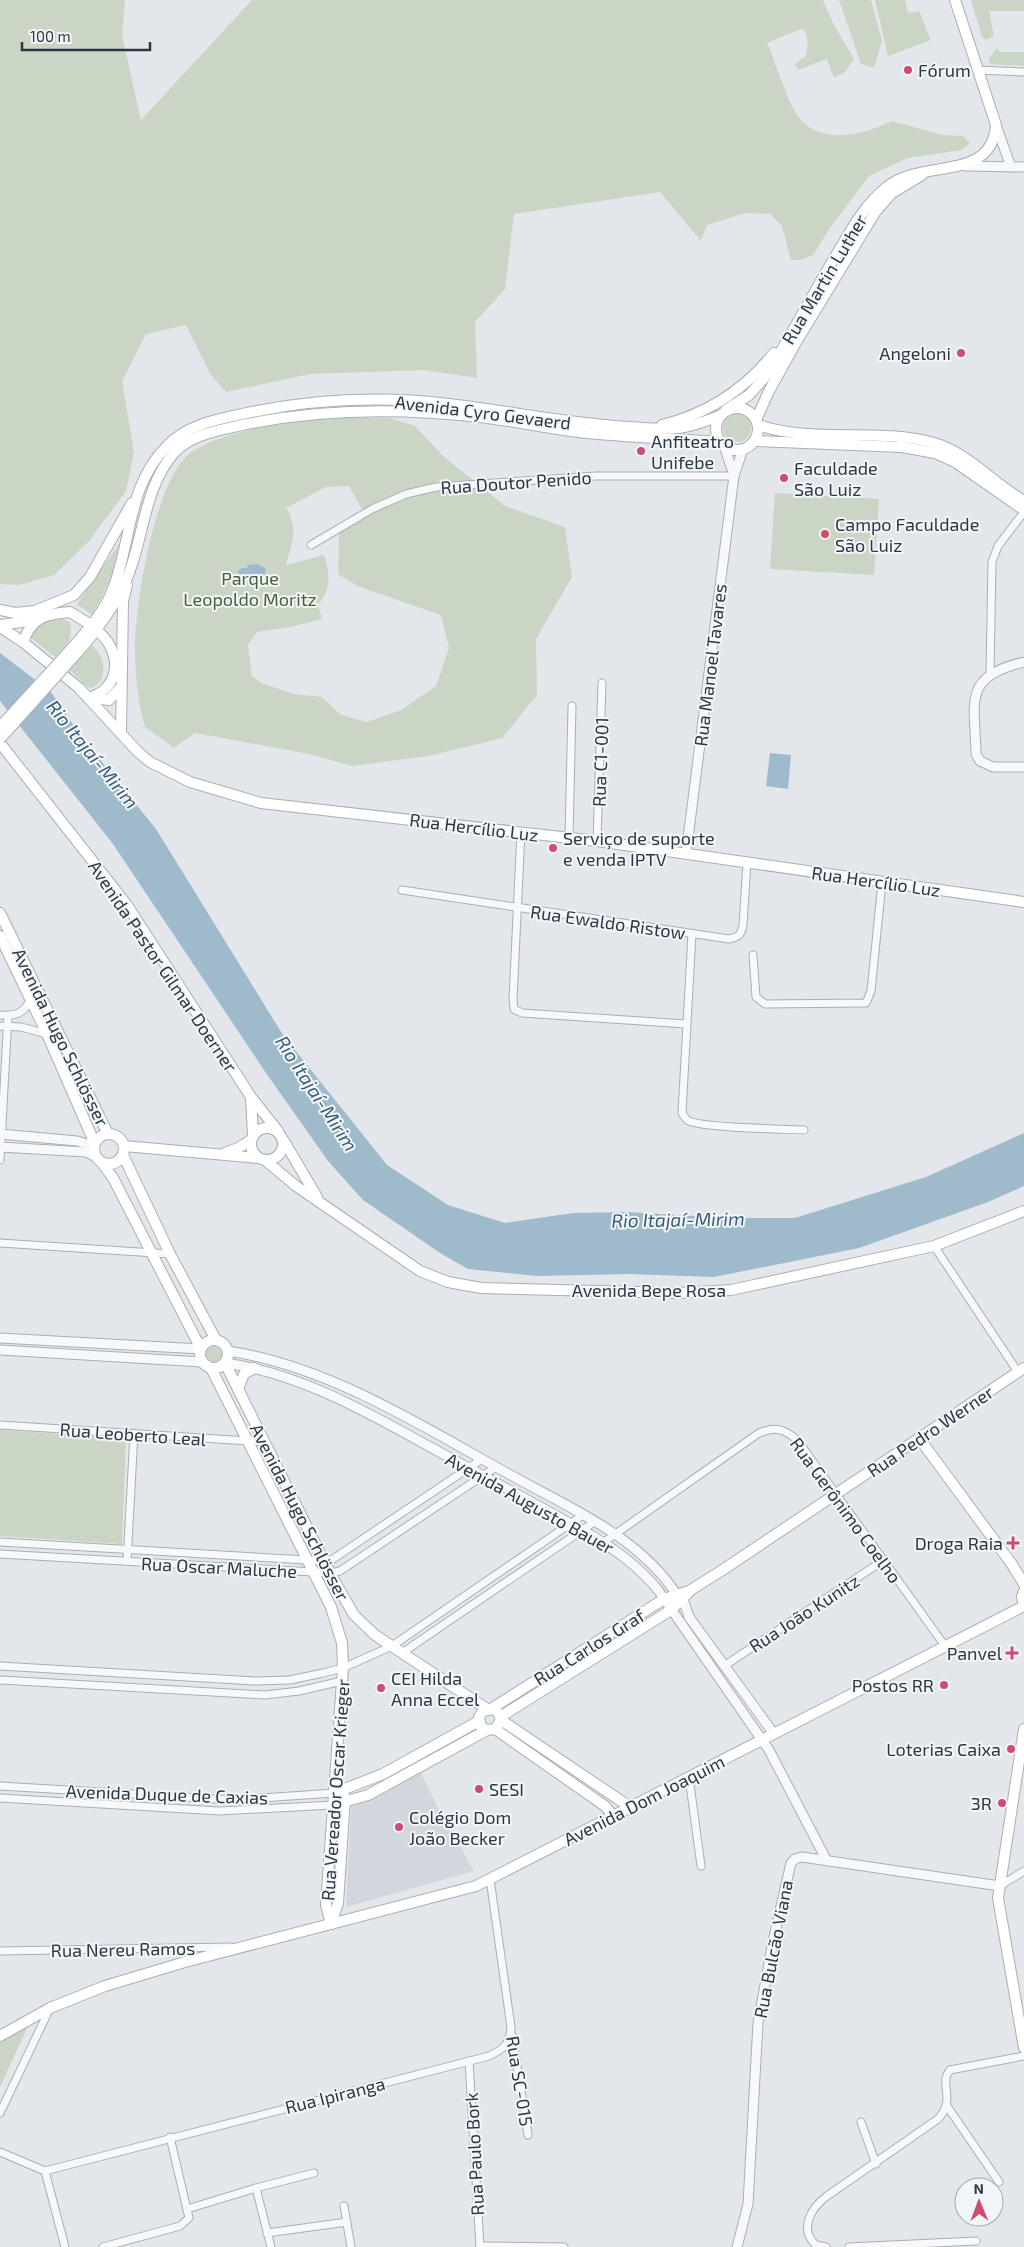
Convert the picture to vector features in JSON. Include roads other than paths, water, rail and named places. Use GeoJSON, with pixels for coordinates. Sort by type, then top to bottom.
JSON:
{"type":"FeatureCollection","features":[{"type":"Feature","properties":{"kind":"main road"},"geometry":{"type":"LineString","coordinates":[[955,0],[996,125],[994,140],[990,147],[965,166]]}},
{"type":"Feature","properties":{"kind":"main road","name":"Rua Martin Luther"},"geometry":{"type":"LineString","coordinates":[[723,413],[759,386],[854,225],[871,201],[888,186],[905,176],[937,169],[965,166]]}},
{"type":"Feature","properties":{"kind":"main road","name":"Rua Martin Luther"},"geometry":{"type":"LineString","coordinates":[[757,422],[769,391],[795,344],[876,211],[902,186],[937,169]]}},
{"type":"Feature","properties":{"kind":"main road"},"geometry":{"type":"LineString","coordinates":[[649,428],[693,415],[741,387],[760,370],[791,331]]}},
{"type":"Feature","properties":{"kind":"main road","name":"Avenida Cyro Gevaerd"},"geometry":{"type":"LineString","coordinates":[[93,628],[108,602],[113,588],[135,498],[158,456],[167,445],[186,431],[209,422],[289,406],[343,400],[425,402],[560,421],[678,429],[704,422],[723,413]]}},
{"type":"Feature","properties":{"kind":"main road"},"geometry":{"type":"LineString","coordinates":[[802,438],[757,422],[747,410],[733,408],[723,413],[716,428],[722,444],[730,449],[744,449],[754,441],[802,438],[857,440],[905,437],[936,443],[952,451],[1024,501]]}},
{"type":"Feature","properties":{"kind":"main road","name":"Avenida Cyro Gevaerd"},"geometry":{"type":"LineString","coordinates":[[79,646],[129,574],[154,489],[174,452],[196,438],[229,428],[320,414],[424,412],[482,417],[585,433],[722,444]]}},
{"type":"Feature","properties":{"kind":"main road"},"geometry":{"type":"LineString","coordinates":[[754,441],[757,422]]}},
{"type":"Feature","properties":{"kind":"main road"},"geometry":{"type":"LineString","coordinates":[[857,440],[902,447],[946,457],[1024,511]]}},
{"type":"Feature","properties":{"kind":"main road"},"geometry":{"type":"LineString","coordinates":[[1,614],[35,611],[74,595],[90,576],[135,498]]}},
{"type":"Feature","properties":{"kind":"main road"},"geometry":{"type":"LineString","coordinates":[[121,734],[123,601],[129,574]]}},
{"type":"Feature","properties":{"kind":"main road"},"geometry":{"type":"LineString","coordinates":[[0,626],[70,612],[93,628],[108,642],[113,652],[114,674],[106,689],[90,698]]}},
{"type":"Feature","properties":{"kind":"main road"},"geometry":{"type":"LineString","coordinates":[[23,642],[30,626],[36,620]]}},
{"type":"Feature","properties":{"kind":"main road","name":"Rua Hercílio Luz"},"geometry":{"type":"LineString","coordinates":[[0,626],[23,642],[90,698],[121,734],[150,762],[178,777],[261,803],[597,841],[1024,902]]}},
{"type":"Feature","properties":{"kind":"main road"},"geometry":{"type":"LineString","coordinates":[[0,727],[79,646]]}},
{"type":"Feature","properties":{"kind":"main road"},"geometry":{"type":"LineString","coordinates":[[0,741],[79,646]]}},
{"type":"Feature","properties":{"kind":"main road"},"geometry":{"type":"LineString","coordinates":[[90,698],[109,700],[121,687]]}},
{"type":"Feature","properties":{"kind":"main road","name":"Avenida Pastor Gilmar Doerner"},"geometry":{"type":"LineString","coordinates":[[0,741],[127,905],[251,1097],[280,1136]]}},
{"type":"Feature","properties":{"kind":"main road","name":"Avenida Hugo Schlösser"},"geometry":{"type":"LineString","coordinates":[[0,913],[108,1134]]}},
{"type":"Feature","properties":{"kind":"main road","name":"Avenida Hugo Schlösser"},"geometry":{"type":"LineString","coordinates":[[0,936],[47,1034],[97,1152],[114,1178],[200,1348]]}},
{"type":"Feature","properties":{"kind":"main road","name":"Avenida Pastor Gilmar Doerner"},"geometry":{"type":"LineString","coordinates":[[251,1097],[252,1138]]}},
{"type":"Feature","properties":{"kind":"main road"},"geometry":{"type":"LineString","coordinates":[[124,1150],[220,1154],[262,1159],[278,1156],[283,1149],[280,1136],[273,1128],[262,1128],[238,1148],[220,1154]]}},
{"type":"Feature","properties":{"kind":"main road"},"geometry":{"type":"LineString","coordinates":[[124,1150],[114,1163],[97,1152],[100,1137],[108,1134],[116,1136],[124,1150],[170,1254],[216,1340],[224,1344],[228,1351],[225,1364],[218,1368],[211,1368],[202,1362],[200,1348],[207,1342],[216,1340]]}},
{"type":"Feature","properties":{"kind":"main road","name":"Avenida Bepe Rosa"},"geometry":{"type":"LineString","coordinates":[[280,1136],[318,1200]]}},
{"type":"Feature","properties":{"kind":"main road"},"geometry":{"type":"LineString","coordinates":[[252,1138],[252,1150],[262,1159]]}},
{"type":"Feature","properties":{"kind":"main road","name":"Avenida Bepe Rosa"},"geometry":{"type":"LineString","coordinates":[[262,1159],[296,1186],[420,1271],[448,1282],[481,1288],[671,1293],[715,1292],[770,1283],[934,1246],[1024,1211]]}},
{"type":"Feature","properties":{"kind":"main road","name":"Avenida Hugo Schlösser"},"geometry":{"type":"LineString","coordinates":[[225,1364],[330,1573],[354,1615],[375,1634],[402,1653],[489,1709]]}},
{"type":"Feature","properties":{"kind":"main road","name":"Avenida Hugo Schlösser"},"geometry":{"type":"LineString","coordinates":[[211,1368],[314,1572],[339,1629],[343,1668]]}},
{"type":"Feature","properties":{"kind":"main road"},"geometry":{"type":"LineString","coordinates":[[238,1389],[244,1374],[254,1368]]}},
{"type":"Feature","properties":{"kind":"main road","name":"Rua Pedro Werner"},"geometry":{"type":"LineString","coordinates":[[837,1494],[1021,1370]]}},
{"type":"Feature","properties":{"kind":"main road"},"geometry":{"type":"LineString","coordinates":[[919,1438],[1011,1563],[1024,1584]]}},
{"type":"Feature","properties":{"kind":"main road","name":"Rua Carlos Graf"},"geometry":{"type":"LineString","coordinates":[[501,1718],[671,1610],[683,1595],[837,1494]]}},
{"type":"Feature","properties":{"kind":"main road"},"geometry":{"type":"LineString","coordinates":[[1024,1591],[1022,1597],[1024,1606]]}},
{"type":"Feature","properties":{"kind":"main road","name":"Rua Carlos Graf"},"geometry":{"type":"LineString","coordinates":[[489,1709],[664,1599],[683,1595]]}},
{"type":"Feature","properties":{"kind":"main road","name":"Avenida Dom Joaquim"},"geometry":{"type":"LineString","coordinates":[[0,2036],[50,2008],[105,1986],[331,1924],[464,1890],[490,1879],[1024,1606]]}},
{"type":"Feature","properties":{"kind":"main road"},"geometry":{"type":"LineString","coordinates":[[628,1622],[635,1633]]}},
{"type":"Feature","properties":{"kind":"main road"},"geometry":{"type":"LineString","coordinates":[[572,1657],[578,1668]]}},
{"type":"Feature","properties":{"kind":"main road","name":"Rua Vereador Oscar Krieger"},"geometry":{"type":"LineString","coordinates":[[331,1924],[326,1904],[343,1668]]}},
{"type":"Feature","properties":{"kind":"main road"},"geometry":{"type":"LineString","coordinates":[[612,1816],[605,1806],[491,1730],[481,1727],[479,1721],[480,1714],[489,1709],[497,1711],[501,1718],[630,1807]]}},
{"type":"Feature","properties":{"kind":"main road"},"geometry":{"type":"LineString","coordinates":[[333,1805],[368,1795],[491,1730],[501,1718]]}},
{"type":"Feature","properties":{"kind":"main road"},"geometry":{"type":"LineString","coordinates":[[334,1793],[375,1778],[479,1721]]}},
{"type":"Feature","properties":{"kind":"main road"},"geometry":{"type":"LineString","coordinates":[[1024,1729],[998,1898],[1024,2048]]}},
{"type":"Feature","properties":{"kind":"main road"},"geometry":{"type":"LineString","coordinates":[[413,1757],[418,1768]]}},
{"type":"Feature","properties":{"kind":"main road","name":"Rua Vereador Oscar Krieger"},"geometry":{"type":"LineString","coordinates":[[331,1924],[338,1904],[345,1790]]}},
{"type":"Feature","properties":{"kind":"street"},"geometry":{"type":"LineString","coordinates":[[978,70],[1024,72]]}},
{"type":"Feature","properties":{"kind":"street"},"geometry":{"type":"LineString","coordinates":[[996,125],[1011,167]]}},
{"type":"Feature","properties":{"kind":"street","name":"Rua Martin Luther"},"geometry":{"type":"LineString","coordinates":[[965,166],[1024,167]]}},
{"type":"Feature","properties":{"kind":"street","name":"Rua Manoel Tavares"},"geometry":{"type":"LineString","coordinates":[[722,444],[734,476]]}},
{"type":"Feature","properties":{"kind":"street","name":"Rua Manoel Tavares"},"geometry":{"type":"LineString","coordinates":[[686,854],[734,476],[744,449]]}},
{"type":"Feature","properties":{"kind":"street","name":"Rua Doutor Penido"},"geometry":{"type":"LineString","coordinates":[[311,545],[372,509],[406,494],[436,487],[596,476],[734,476]]}},
{"type":"Feature","properties":{"kind":"street"},"geometry":{"type":"LineString","coordinates":[[990,674],[992,562],[998,546],[1024,511]]}},
{"type":"Feature","properties":{"kind":"street"},"geometry":{"type":"LineString","coordinates":[[1024,662],[990,674],[982,680],[975,694],[976,754],[984,765],[1024,767]]}},
{"type":"Feature","properties":{"kind":"street","name":"Rua C1-001"},"geometry":{"type":"LineString","coordinates":[[597,841],[602,683]]}},
{"type":"Feature","properties":{"kind":"street"},"geometry":{"type":"LineString","coordinates":[[569,838],[572,706]]}},
{"type":"Feature","properties":{"kind":"street"},"geometry":{"type":"LineString","coordinates":[[521,832],[514,1009],[518,1012],[686,1024]]}},
{"type":"Feature","properties":{"kind":"street","name":"Rua Ewaldo Ristow"},"geometry":{"type":"LineString","coordinates":[[402,890],[729,939],[737,938],[741,934],[747,863]]}},
{"type":"Feature","properties":{"kind":"street"},"geometry":{"type":"LineString","coordinates":[[753,955],[756,997],[759,1001],[783,1004],[866,1003],[871,991],[882,883]]}},
{"type":"Feature","properties":{"kind":"street"},"geometry":{"type":"LineString","coordinates":[[692,934],[682,1113],[687,1120],[730,1127],[804,1130]]}},
{"type":"Feature","properties":{"kind":"street"},"geometry":{"type":"LineString","coordinates":[[0,1160],[4,1015],[15,1016],[25,1010],[31,999]]}},
{"type":"Feature","properties":{"kind":"street"},"geometry":{"type":"LineString","coordinates":[[4,1026],[47,1034]]}},
{"type":"Feature","properties":{"kind":"street"},"geometry":{"type":"LineString","coordinates":[[1,1134],[77,1141],[97,1152]]}},
{"type":"Feature","properties":{"kind":"street"},"geometry":{"type":"LineString","coordinates":[[0,1147],[97,1152]]}},
{"type":"Feature","properties":{"kind":"street"},"geometry":{"type":"LineString","coordinates":[[0,1242],[170,1254]]}},
{"type":"Feature","properties":{"kind":"street"},"geometry":{"type":"LineString","coordinates":[[934,1246],[1021,1370]]}},
{"type":"Feature","properties":{"kind":"street"},"geometry":{"type":"LineString","coordinates":[[0,1338],[200,1348]]}},
{"type":"Feature","properties":{"kind":"street"},"geometry":{"type":"LineString","coordinates":[[92,1356],[93,1343]]}},
{"type":"Feature","properties":{"kind":"street"},"geometry":{"type":"LineString","coordinates":[[0,1350],[202,1362]]}},
{"type":"Feature","properties":{"kind":"street","name":"Avenida Augusto Bauer"},"geometry":{"type":"LineString","coordinates":[[228,1351],[267,1359],[327,1380],[394,1412],[614,1533],[655,1565],[683,1595],[689,1617],[774,1734]]}},
{"type":"Feature","properties":{"kind":"street","name":"Avenida Augusto Bauer"},"geometry":{"type":"LineString","coordinates":[[225,1364],[254,1368],[275,1374],[322,1392],[389,1424],[604,1542],[647,1576],[762,1740],[827,1861]]}},
{"type":"Feature","properties":{"kind":"street"},"geometry":{"type":"LineString","coordinates":[[322,1392],[327,1380]]}},
{"type":"Feature","properties":{"kind":"street"},"geometry":{"type":"LineString","coordinates":[[389,1424],[394,1412]]}},
{"type":"Feature","properties":{"kind":"street","name":"Rua Leoberto Leal"},"geometry":{"type":"LineString","coordinates":[[0,1425],[265,1442]]}},
{"type":"Feature","properties":{"kind":"street","name":"Rua Gerônimo Coelho"},"geometry":{"type":"LineString","coordinates":[[604,1542],[614,1533],[760,1433],[769,1429],[784,1430],[798,1441],[945,1646]]}},
{"type":"Feature","properties":{"kind":"street"},"geometry":{"type":"LineString","coordinates":[[127,1561],[134,1434]]}},
{"type":"Feature","properties":{"kind":"street","name":"Rua Oscar Maluche"},"geometry":{"type":"LineString","coordinates":[[0,1542],[324,1561],[333,1559],[482,1459]]}},
{"type":"Feature","properties":{"kind":"street","name":"Rua Oscar Maluche"},"geometry":{"type":"LineString","coordinates":[[0,1554],[330,1573],[340,1571],[496,1467]]}},
{"type":"Feature","properties":{"kind":"street"},"geometry":{"type":"LineString","coordinates":[[0,1666],[237,1680],[290,1680],[343,1668],[392,1646],[583,1515]]}},
{"type":"Feature","properties":{"kind":"street"},"geometry":{"type":"LineString","coordinates":[[397,1516],[404,1528]]}},
{"type":"Feature","properties":{"kind":"street"},"geometry":{"type":"LineString","coordinates":[[402,1653],[594,1522]]}},
{"type":"Feature","properties":{"kind":"street"},"geometry":{"type":"LineString","coordinates":[[10,1555],[11,1543]]}},
{"type":"Feature","properties":{"kind":"street"},"geometry":{"type":"LineString","coordinates":[[197,1566],[198,1554]]}},
{"type":"Feature","properties":{"kind":"street","name":"Rua João Kunitz"},"geometry":{"type":"LineString","coordinates":[[724,1666],[884,1560]]}},
{"type":"Feature","properties":{"kind":"street"},"geometry":{"type":"LineString","coordinates":[[501,1571],[508,1580]]}},
{"type":"Feature","properties":{"kind":"street"},"geometry":{"type":"LineString","coordinates":[[454,1604],[461,1613]]}},
{"type":"Feature","properties":{"kind":"street"},"geometry":{"type":"LineString","coordinates":[[714,1672],[724,1666]]}},
{"type":"Feature","properties":{"kind":"street"},"geometry":{"type":"LineString","coordinates":[[68,1670],[68,1684]]}},
{"type":"Feature","properties":{"kind":"street"},"geometry":{"type":"LineString","coordinates":[[156,1689],[157,1676]]}},
{"type":"Feature","properties":{"kind":"street"},"geometry":{"type":"LineString","coordinates":[[0,1680],[236,1694],[281,1694],[342,1681]]}},
{"type":"Feature","properties":{"kind":"street"},"geometry":{"type":"LineString","coordinates":[[236,1694],[237,1680]]}},
{"type":"Feature","properties":{"kind":"street"},"geometry":{"type":"LineString","coordinates":[[689,1777],[701,1866]]}},
{"type":"Feature","properties":{"kind":"street","name":"Avenida Duque de Caxias"},"geometry":{"type":"LineString","coordinates":[[0,1786],[234,1800],[334,1793]]}},
{"type":"Feature","properties":{"kind":"street"},"geometry":{"type":"LineString","coordinates":[[37,1788],[37,1800]]}},
{"type":"Feature","properties":{"kind":"street"},"geometry":{"type":"LineString","coordinates":[[142,1806],[143,1795]]}},
{"type":"Feature","properties":{"kind":"street","name":"Avenida Duque de Caxias"},"geometry":{"type":"LineString","coordinates":[[0,1798],[234,1811],[333,1805]]}},
{"type":"Feature","properties":{"kind":"street"},"geometry":{"type":"LineString","coordinates":[[234,1800],[234,1811]]}},
{"type":"Feature","properties":{"kind":"street","name":"Rua Bulcão Viana"},"geometry":{"type":"LineString","coordinates":[[737,2247],[746,2220],[748,2204],[758,2023],[789,1869],[795,1858],[1000,1886]]}},
{"type":"Feature","properties":{"kind":"street"},"geometry":{"type":"LineString","coordinates":[[1000,1886],[1024,1871]]}},
{"type":"Feature","properties":{"kind":"street"},"geometry":{"type":"LineString","coordinates":[[490,1879],[511,2027]]}},
{"type":"Feature","properties":{"kind":"street","name":"Rua Nereu Ramos"},"geometry":{"type":"LineString","coordinates":[[0,1952],[246,1947]]}},
{"type":"Feature","properties":{"kind":"street"},"geometry":{"type":"LineString","coordinates":[[0,2113],[50,2008]]}},
{"type":"Feature","properties":{"kind":"street","name":"Rua Ipiranga"},"geometry":{"type":"LineString","coordinates":[[45,2171],[170,2137],[469,2061],[501,2050],[510,2038],[511,2027]]}},
{"type":"Feature","properties":{"kind":"street","name":"Rua SC-015"},"geometry":{"type":"LineString","coordinates":[[511,2027],[528,2135]]}},
{"type":"Feature","properties":{"kind":"street"},"geometry":{"type":"LineString","coordinates":[[996,2177],[947,2106],[945,2083],[950,2070],[1024,2056]]}},
{"type":"Feature","properties":{"kind":"street","name":"Rua Paulo Bork"},"geometry":{"type":"LineString","coordinates":[[469,2061],[480,2247]]}},
{"type":"Feature","properties":{"kind":"street"},"geometry":{"type":"LineString","coordinates":[[826,2247],[816,2245],[809,2234],[808,2227],[812,2212],[827,2196],[876,2164],[938,2119],[947,2106]]}},
{"type":"Feature","properties":{"kind":"street"},"geometry":{"type":"LineString","coordinates":[[861,2122],[876,2164]]}},
{"type":"Feature","properties":{"kind":"street"},"geometry":{"type":"LineString","coordinates":[[103,2247],[180,2226],[189,2218],[170,2137]]}},
{"type":"Feature","properties":{"kind":"street"},"geometry":{"type":"LineString","coordinates":[[0,2152],[45,2171],[65,2247]]}},
{"type":"Feature","properties":{"kind":"street"},"geometry":{"type":"LineString","coordinates":[[187,2208],[314,2173]]}},
{"type":"Feature","properties":{"kind":"street"},"geometry":{"type":"LineString","coordinates":[[256,2188],[271,2247]]}},
{"type":"Feature","properties":{"kind":"street"},"geometry":{"type":"LineString","coordinates":[[344,2206],[351,2247]]}},
{"type":"Feature","properties":{"kind":"street"},"geometry":{"type":"LineString","coordinates":[[267,2233],[347,2222]]}},
{"type":"Feature","properties":{"kind":"street"},"geometry":{"type":"LineString","coordinates":[[849,2247],[976,2241]]}},
{"type":"Feature","properties":{"kind":"street"},"geometry":{"type":"LineString","coordinates":[[480,2247],[564,2247]]}},
{"type":"Feature","properties":{"kind":"water"},"geometry":{"type":"Polygon","coordinates":[[[258,564],[266,569],[263,583],[258,586],[237,572],[242,568],[247,568],[248,565],[258,564]]]}},
{"type":"Feature","properties":{"kind":"water","name":"Rio Itajaí-Mirim"},"geometry":{"type":"Polygon","coordinates":[[[0,653],[51,692],[80,735],[156,829],[283,1035],[387,1165],[448,1205],[505,1223],[573,1213],[628,1212],[727,1218],[795,1218],[926,1177],[1024,1133],[1024,1186],[988,1202],[859,1248],[714,1277],[629,1274],[536,1276],[468,1269],[440,1253],[363,1200],[328,1161],[266,1073],[113,844],[0,701],[0,653]]]}},
{"type":"Feature","properties":{"kind":"water"},"geometry":{"type":"Polygon","coordinates":[[[770,753],[791,755],[788,789],[766,786],[770,753]]]}},
{"type":"Feature","properties":{"kind":"place","name":"Fórum"},"geometry":{"type":"Point","coordinates":[908,70]}},
{"type":"Feature","properties":{"kind":"place","name":"Angeloni"},"geometry":{"type":"Point","coordinates":[961,353]}},
{"type":"Feature","properties":{"kind":"place","name":"Anfiteatro Unifebe"},"geometry":{"type":"Point","coordinates":[641,451]}},
{"type":"Feature","properties":{"kind":"place","name":"Faculdade São Luiz"},"geometry":{"type":"Point","coordinates":[784,478]}},
{"type":"Feature","properties":{"kind":"place","name":"Campo Faculdade São Luiz"},"geometry":{"type":"Point","coordinates":[825,534]}},
{"type":"Feature","properties":{"kind":"place","name":"Serviço de suporte e venda IPTV"},"geometry":{"type":"Point","coordinates":[553,848]}},
{"type":"Feature","properties":{"kind":"place","name":"Droga Raia"},"geometry":{"type":"Point","coordinates":[1013,1543]}},
{"type":"Feature","properties":{"kind":"place","name":"Panvel"},"geometry":{"type":"Point","coordinates":[1012,1653]}},
{"type":"Feature","properties":{"kind":"place","name":"Postos RR"},"geometry":{"type":"Point","coordinates":[944,1685]}},
{"type":"Feature","properties":{"kind":"place","name":"CEI Hilda Anna Eccel"},"geometry":{"type":"Point","coordinates":[381,1688]}},
{"type":"Feature","properties":{"kind":"place","name":"Loterias Caixa"},"geometry":{"type":"Point","coordinates":[1011,1749]}},
{"type":"Feature","properties":{"kind":"place","name":"SESI"},"geometry":{"type":"Point","coordinates":[479,1789]}},
{"type":"Feature","properties":{"kind":"place","name":"3R"},"geometry":{"type":"Point","coordinates":[1002,1803]}},
{"type":"Feature","properties":{"kind":"place","name":"Colégio Dom João Becker"},"geometry":{"type":"Point","coordinates":[399,1827]}},
{"type":"Feature","properties":{"kind":"park label","name":"Parque Leopoldo Moritz"},"geometry":{"type":"Point","coordinates":[250,588]}}]}
